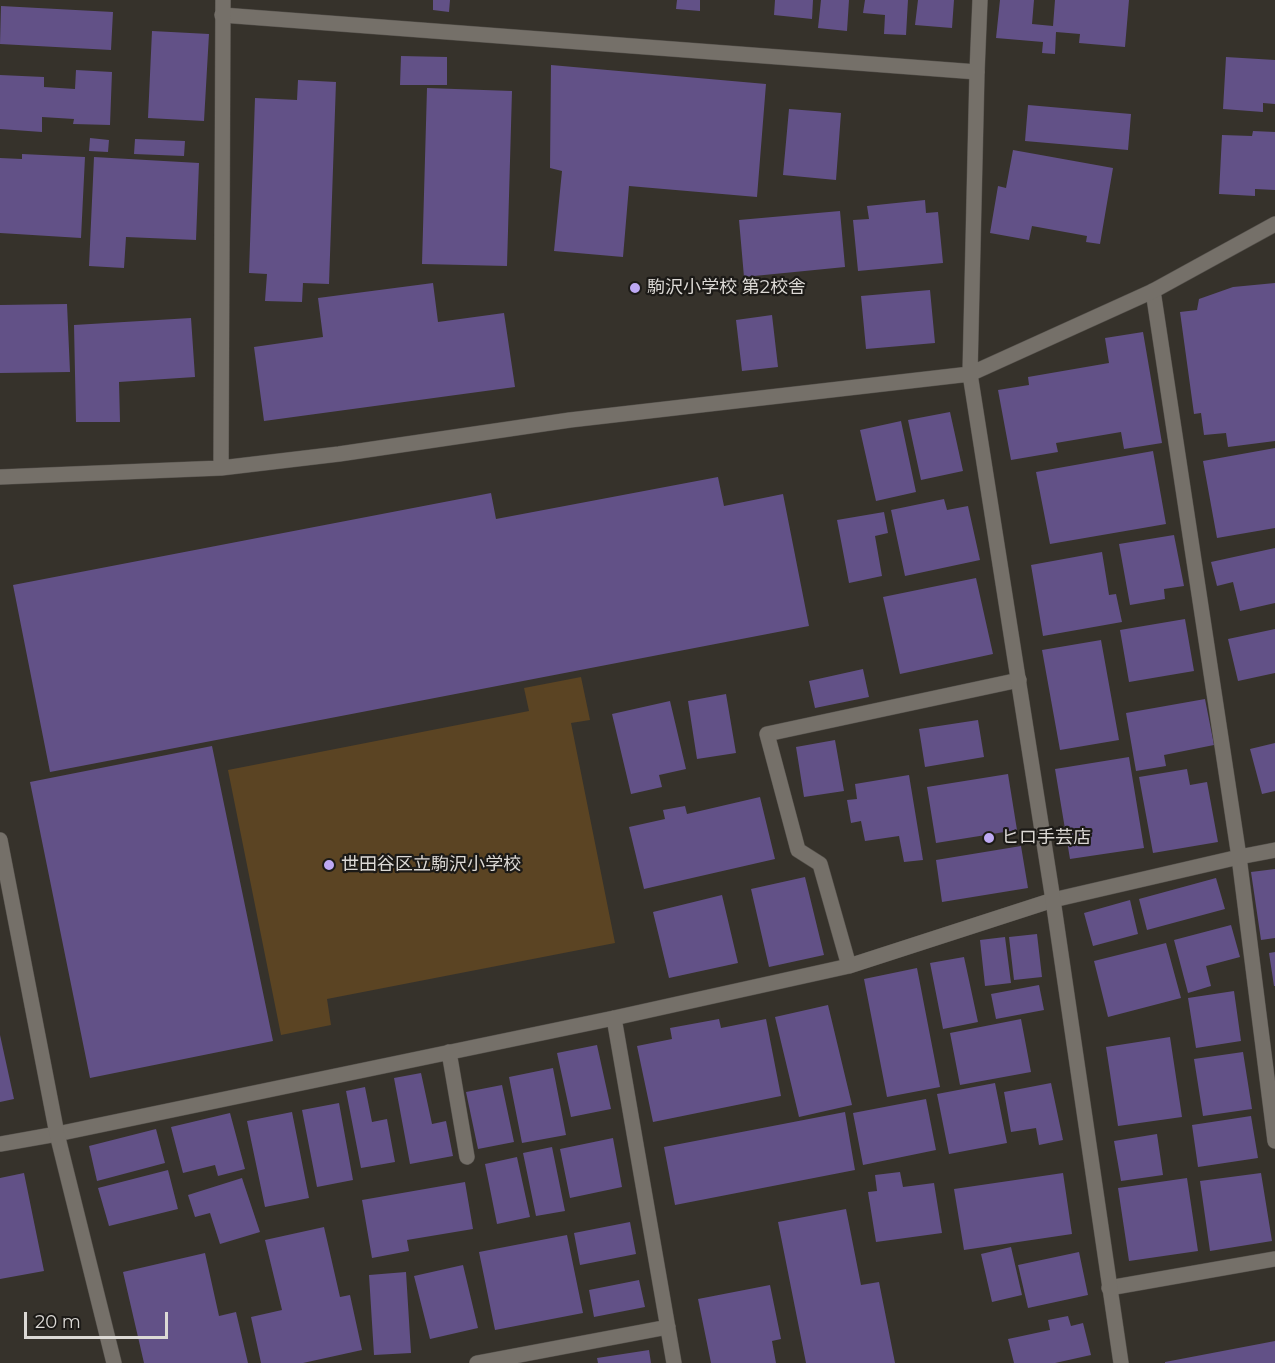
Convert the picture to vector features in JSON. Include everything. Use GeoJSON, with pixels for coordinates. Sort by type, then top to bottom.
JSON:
{"type":"FeatureCollection","features":[{"type":"Feature","properties":{"kind":"street"},"geometry":{"type":"LineString","coordinates":[[980,0],[970,374],[1053,900],[1121,1363]]}},
{"type":"Feature","properties":{"kind":"street"},"geometry":{"type":"LineString","coordinates":[[221,468],[222,8],[977,72]]}},
{"type":"Feature","properties":{"kind":"street"},"geometry":{"type":"LineString","coordinates":[[0,477],[221,468],[339,454],[570,420],[970,374],[1153,291],[1275,224]]}},
{"type":"Feature","properties":{"kind":"street"},"geometry":{"type":"LineString","coordinates":[[1153,291],[1239,857],[1275,1141]]}},
{"type":"Feature","properties":{"kind":"street"},"geometry":{"type":"LineString","coordinates":[[849,966],[820,864],[798,850],[767,734],[1019,680]]}},
{"type":"Feature","properties":{"kind":"street"},"geometry":{"type":"LineString","coordinates":[[0,840],[57,1134],[114,1363]]}},
{"type":"Feature","properties":{"kind":"street"},"geometry":{"type":"LineString","coordinates":[[0,1144],[614,1018],[849,966],[1053,900],[1275,850]]}},
{"type":"Feature","properties":{"kind":"street"},"geometry":{"type":"LineString","coordinates":[[614,1018],[674,1363]]}},
{"type":"Feature","properties":{"kind":"street"},"geometry":{"type":"LineString","coordinates":[[449,1052],[467,1157]]}},
{"type":"Feature","properties":{"kind":"street"},"geometry":{"type":"LineString","coordinates":[[1109,1288],[1275,1259]]}},
{"type":"Feature","properties":{"kind":"street"},"geometry":{"type":"LineString","coordinates":[[477,1363],[668,1327]]}},
{"type":"Feature","properties":{"kind":"shaded area"},"geometry":{"type":"Polygon","coordinates":[[[581,677],[590,720],[571,723],[615,943],[327,999],[331,1025],[281,1035],[228,770],[529,711],[524,688],[581,677]]]}},
{"type":"Feature","properties":{"kind":"building"},"geometry":{"type":"Polygon","coordinates":[[[433,0],[450,0],[449,12],[433,10],[433,0]]]}},
{"type":"Feature","properties":{"kind":"building"},"geometry":{"type":"Polygon","coordinates":[[[677,0],[700,0],[700,11],[676,9],[677,0]]]}},
{"type":"Feature","properties":{"kind":"building"},"geometry":{"type":"Polygon","coordinates":[[[775,0],[813,0],[812,19],[774,15],[775,0]]]}},
{"type":"Feature","properties":{"kind":"building"},"geometry":{"type":"Polygon","coordinates":[[[821,0],[849,0],[847,31],[818,28],[821,0]]]}},
{"type":"Feature","properties":{"kind":"building"},"geometry":{"type":"Polygon","coordinates":[[[865,0],[908,0],[906,35],[884,34],[885,15],[863,13],[865,0]]]}},
{"type":"Feature","properties":{"kind":"building"},"geometry":{"type":"Polygon","coordinates":[[[918,0],[954,0],[952,28],[915,25],[918,0]]]}},
{"type":"Feature","properties":{"kind":"building"},"geometry":{"type":"Polygon","coordinates":[[[1000,0],[1034,0],[1032,24],[1053,26],[1055,0],[1129,0],[1125,47],[1079,43],[1080,34],[1056,32],[1055,54],[1042,53],[1043,42],[996,38],[1000,0]]]}},
{"type":"Feature","properties":{"kind":"building"},"geometry":{"type":"Polygon","coordinates":[[[1,6],[113,12],[111,50],[0,44],[1,6]]]}},
{"type":"Feature","properties":{"kind":"building"},"geometry":{"type":"Polygon","coordinates":[[[152,31],[209,34],[204,121],[148,118],[152,31]]]}},
{"type":"Feature","properties":{"kind":"building"},"geometry":{"type":"Polygon","coordinates":[[[401,56],[447,57],[447,85],[400,85],[401,56]]]}},
{"type":"Feature","properties":{"kind":"building"},"geometry":{"type":"Polygon","coordinates":[[[1226,57],[1275,60],[1275,104],[1263,103],[1263,112],[1223,109],[1226,57]]]}},
{"type":"Feature","properties":{"kind":"building"},"geometry":{"type":"Polygon","coordinates":[[[551,65],[766,84],[757,197],[629,186],[623,257],[554,251],[562,171],[550,168],[551,65]]]}},
{"type":"Feature","properties":{"kind":"building"},"geometry":{"type":"Polygon","coordinates":[[[76,70],[112,72],[110,125],[73,124],[74,119],[42,117],[42,132],[0,129],[0,75],[44,77],[44,87],[75,89],[76,70]]]}},
{"type":"Feature","properties":{"kind":"building"},"geometry":{"type":"Polygon","coordinates":[[[298,80],[336,82],[329,284],[303,283],[302,302],[265,301],[267,274],[249,273],[255,98],[297,100],[298,80]]]}},
{"type":"Feature","properties":{"kind":"building"},"geometry":{"type":"Polygon","coordinates":[[[427,88],[512,91],[507,266],[422,264],[427,88]]]}},
{"type":"Feature","properties":{"kind":"building"},"geometry":{"type":"Polygon","coordinates":[[[1028,105],[1131,114],[1128,150],[1025,141],[1028,105]]]}},
{"type":"Feature","properties":{"kind":"building"},"geometry":{"type":"Polygon","coordinates":[[[789,109],[841,113],[836,180],[783,175],[789,109]]]}},
{"type":"Feature","properties":{"kind":"building"},"geometry":{"type":"Polygon","coordinates":[[[1253,131],[1275,132],[1275,190],[1255,189],[1255,196],[1219,194],[1222,135],[1252,136],[1253,131]]]}},
{"type":"Feature","properties":{"kind":"building"},"geometry":{"type":"Polygon","coordinates":[[[90,138],[109,140],[108,152],[89,151],[90,138]]]}},
{"type":"Feature","properties":{"kind":"building"},"geometry":{"type":"Polygon","coordinates":[[[135,139],[185,141],[184,156],[134,154],[135,139]]]}},
{"type":"Feature","properties":{"kind":"building"},"geometry":{"type":"Polygon","coordinates":[[[1013,150],[1113,168],[1100,244],[1086,242],[1087,236],[1032,226],[1029,240],[990,233],[998,186],[1006,188],[1013,150]]]}},
{"type":"Feature","properties":{"kind":"building"},"geometry":{"type":"Polygon","coordinates":[[[22,154],[85,157],[81,238],[0,233],[0,158],[22,159],[22,154]]]}},
{"type":"Feature","properties":{"kind":"building"},"geometry":{"type":"Polygon","coordinates":[[[94,157],[199,163],[196,240],[126,237],[124,268],[89,266],[94,157]]]}},
{"type":"Feature","properties":{"kind":"building"},"geometry":{"type":"Polygon","coordinates":[[[925,200],[926,213],[938,212],[943,263],[858,271],[853,220],[869,219],[867,206],[925,200]]]}},
{"type":"Feature","properties":{"kind":"building"},"geometry":{"type":"Polygon","coordinates":[[[840,211],[845,267],[744,277],[739,220],[840,211]]]}},
{"type":"Feature","properties":{"kind":"building"},"geometry":{"type":"Polygon","coordinates":[[[433,283],[438,322],[504,313],[515,387],[264,421],[254,347],[323,337],[318,298],[433,283]]]}},
{"type":"Feature","properties":{"kind":"building"},"geometry":{"type":"Polygon","coordinates":[[[1275,283],[1275,441],[1228,447],[1226,433],[1204,435],[1201,413],[1194,414],[1180,312],[1197,310],[1199,299],[1233,287],[1275,283]]]}},
{"type":"Feature","properties":{"kind":"building"},"geometry":{"type":"Polygon","coordinates":[[[930,290],[935,343],[866,349],[861,296],[930,290]]]}},
{"type":"Feature","properties":{"kind":"building"},"geometry":{"type":"Polygon","coordinates":[[[67,304],[70,372],[0,373],[0,305],[67,304]]]}},
{"type":"Feature","properties":{"kind":"building"},"geometry":{"type":"Polygon","coordinates":[[[772,315],[778,367],[742,371],[736,320],[772,315]]]}},
{"type":"Feature","properties":{"kind":"building"},"geometry":{"type":"Polygon","coordinates":[[[191,318],[195,377],[119,382],[120,422],[76,422],[74,325],[191,318]]]}},
{"type":"Feature","properties":{"kind":"building"},"geometry":{"type":"Polygon","coordinates":[[[1143,332],[1162,443],[1124,449],[1121,432],[1056,443],[1058,452],[1011,460],[998,390],[1029,385],[1028,377],[1109,363],[1105,338],[1143,332]]]}},
{"type":"Feature","properties":{"kind":"building"},"geometry":{"type":"Polygon","coordinates":[[[950,412],[963,471],[921,480],[908,420],[950,412]]]}},
{"type":"Feature","properties":{"kind":"building"},"geometry":{"type":"Polygon","coordinates":[[[901,421],[916,492],[876,501],[860,430],[901,421]]]}},
{"type":"Feature","properties":{"kind":"building"},"geometry":{"type":"Polygon","coordinates":[[[1275,448],[1275,528],[1217,538],[1203,461],[1275,448]]]}},
{"type":"Feature","properties":{"kind":"building"},"geometry":{"type":"Polygon","coordinates":[[[1153,451],[1166,524],[1050,544],[1036,472],[1153,451]]]}},
{"type":"Feature","properties":{"kind":"building"},"geometry":{"type":"Polygon","coordinates":[[[718,477],[724,506],[783,494],[809,626],[50,772],[13,585],[491,493],[496,519],[718,477]]]}},
{"type":"Feature","properties":{"kind":"building"},"geometry":{"type":"Polygon","coordinates":[[[944,499],[947,510],[968,506],[980,560],[905,576],[891,510],[944,499]]]}},
{"type":"Feature","properties":{"kind":"building"},"geometry":{"type":"Polygon","coordinates":[[[884,512],[888,533],[875,536],[882,576],[849,583],[837,520],[884,512]]]}},
{"type":"Feature","properties":{"kind":"building"},"geometry":{"type":"Polygon","coordinates":[[[1174,535],[1184,586],[1164,589],[1165,599],[1130,605],[1119,544],[1174,535]]]}},
{"type":"Feature","properties":{"kind":"building"},"geometry":{"type":"Polygon","coordinates":[[[1275,548],[1275,603],[1240,611],[1233,582],[1217,586],[1211,562],[1275,548]]]}},
{"type":"Feature","properties":{"kind":"building"},"geometry":{"type":"Polygon","coordinates":[[[1102,552],[1109,595],[1116,594],[1122,622],[1043,636],[1031,565],[1102,552]]]}},
{"type":"Feature","properties":{"kind":"building"},"geometry":{"type":"Polygon","coordinates":[[[976,578],[993,654],[900,674],[883,597],[976,578]]]}},
{"type":"Feature","properties":{"kind":"building"},"geometry":{"type":"Polygon","coordinates":[[[1185,619],[1194,671],[1129,682],[1120,630],[1185,619]]]}},
{"type":"Feature","properties":{"kind":"building"},"geometry":{"type":"Polygon","coordinates":[[[1275,629],[1275,673],[1238,681],[1228,639],[1275,629]]]}},
{"type":"Feature","properties":{"kind":"building"},"geometry":{"type":"Polygon","coordinates":[[[1101,640],[1119,740],[1060,750],[1042,650],[1101,640]]]}},
{"type":"Feature","properties":{"kind":"building"},"geometry":{"type":"Polygon","coordinates":[[[863,669],[869,697],[815,708],[809,681],[863,669]]]}},
{"type":"Feature","properties":{"kind":"building"},"geometry":{"type":"Polygon","coordinates":[[[726,694],[736,753],[697,759],[688,701],[726,694]]]}},
{"type":"Feature","properties":{"kind":"building"},"geometry":{"type":"Polygon","coordinates":[[[1205,699],[1214,745],[1164,755],[1166,766],[1136,771],[1126,713],[1205,699]]]}},
{"type":"Feature","properties":{"kind":"building"},"geometry":{"type":"Polygon","coordinates":[[[670,701],[686,769],[659,775],[662,787],[631,794],[612,714],[670,701]]]}},
{"type":"Feature","properties":{"kind":"building"},"geometry":{"type":"Polygon","coordinates":[[[978,720],[984,757],[925,767],[919,729],[978,720]]]}},
{"type":"Feature","properties":{"kind":"building"},"geometry":{"type":"Polygon","coordinates":[[[835,740],[844,791],[804,797],[796,747],[835,740]]]}},
{"type":"Feature","properties":{"kind":"building"},"geometry":{"type":"Polygon","coordinates":[[[1275,743],[1275,791],[1262,794],[1250,749],[1275,743]]]}},
{"type":"Feature","properties":{"kind":"building"},"geometry":{"type":"Polygon","coordinates":[[[212,746],[273,1041],[90,1078],[30,782],[212,746]]]}},
{"type":"Feature","properties":{"kind":"building"},"geometry":{"type":"Polygon","coordinates":[[[1129,757],[1144,848],[1070,859],[1055,769],[1129,757]]]}},
{"type":"Feature","properties":{"kind":"building"},"geometry":{"type":"Polygon","coordinates":[[[1187,769],[1190,785],[1207,782],[1218,842],[1153,853],[1139,777],[1187,769]]]}},
{"type":"Feature","properties":{"kind":"building"},"geometry":{"type":"Polygon","coordinates":[[[1008,774],[1017,830],[936,843],[927,787],[1008,774]]]}},
{"type":"Feature","properties":{"kind":"building"},"geometry":{"type":"Polygon","coordinates":[[[909,775],[923,860],[904,862],[899,836],[865,841],[861,821],[851,823],[847,800],[857,799],[855,784],[909,775]]]}},
{"type":"Feature","properties":{"kind":"building"},"geometry":{"type":"Polygon","coordinates":[[[760,797],[775,859],[644,889],[629,827],[665,819],[663,810],[685,806],[687,814],[760,797]]]}},
{"type":"Feature","properties":{"kind":"building"},"geometry":{"type":"Polygon","coordinates":[[[1021,846],[1028,888],[942,902],[936,860],[1021,846]]]}},
{"type":"Feature","properties":{"kind":"building"},"geometry":{"type":"Polygon","coordinates":[[[1275,869],[1275,938],[1261,940],[1251,872],[1275,869]]]}},
{"type":"Feature","properties":{"kind":"building"},"geometry":{"type":"Polygon","coordinates":[[[805,877],[824,955],[769,967],[751,889],[805,877]]]}},
{"type":"Feature","properties":{"kind":"building"},"geometry":{"type":"Polygon","coordinates":[[[1216,878],[1225,909],[1147,930],[1139,899],[1216,878]]]}},
{"type":"Feature","properties":{"kind":"building"},"geometry":{"type":"Polygon","coordinates":[[[722,895],[738,963],[669,978],[653,912],[722,895]]]}},
{"type":"Feature","properties":{"kind":"building"},"geometry":{"type":"Polygon","coordinates":[[[1130,900],[1138,934],[1093,946],[1084,913],[1130,900]]]}},
{"type":"Feature","properties":{"kind":"building"},"geometry":{"type":"Polygon","coordinates":[[[1231,925],[1240,957],[1206,966],[1211,986],[1188,993],[1174,940],[1231,925]]]}},
{"type":"Feature","properties":{"kind":"building"},"geometry":{"type":"Polygon","coordinates":[[[1037,934],[1042,977],[1014,980],[1009,937],[1037,934]]]}},
{"type":"Feature","properties":{"kind":"building"},"geometry":{"type":"Polygon","coordinates":[[[1005,937],[1011,983],[985,986],[980,940],[1005,937]]]}},
{"type":"Feature","properties":{"kind":"building"},"geometry":{"type":"Polygon","coordinates":[[[1166,943],[1181,998],[1108,1017],[1094,961],[1166,943]]]}},
{"type":"Feature","properties":{"kind":"building"},"geometry":{"type":"Polygon","coordinates":[[[1275,952],[1275,986],[1274,986],[1269,953],[1275,952]]]}},
{"type":"Feature","properties":{"kind":"building"},"geometry":{"type":"Polygon","coordinates":[[[964,957],[978,1022],[943,1029],[930,963],[964,957]]]}},
{"type":"Feature","properties":{"kind":"building"},"geometry":{"type":"Polygon","coordinates":[[[917,968],[940,1087],[887,1097],[864,979],[917,968]]]}},
{"type":"Feature","properties":{"kind":"building"},"geometry":{"type":"Polygon","coordinates":[[[1039,985],[1044,1010],[996,1019],[991,994],[1039,985]]]}},
{"type":"Feature","properties":{"kind":"building"},"geometry":{"type":"Polygon","coordinates":[[[1234,991],[1241,1041],[1196,1048],[1188,998],[1234,991]]]}},
{"type":"Feature","properties":{"kind":"building"},"geometry":{"type":"Polygon","coordinates":[[[828,1005],[852,1105],[799,1117],[775,1017],[828,1005]]]}},
{"type":"Feature","properties":{"kind":"building"},"geometry":{"type":"Polygon","coordinates":[[[719,1019],[721,1028],[766,1019],[781,1096],[653,1122],[637,1046],[672,1039],[670,1028],[719,1019]]]}},
{"type":"Feature","properties":{"kind":"building"},"geometry":{"type":"Polygon","coordinates":[[[1021,1019],[1031,1072],[960,1085],[950,1033],[1021,1019]]]}},
{"type":"Feature","properties":{"kind":"building"},"geometry":{"type":"Polygon","coordinates":[[[0,1035],[14,1099],[0,1102],[0,1035]]]}},
{"type":"Feature","properties":{"kind":"building"},"geometry":{"type":"Polygon","coordinates":[[[1170,1037],[1182,1117],[1118,1126],[1106,1047],[1170,1037]]]}},
{"type":"Feature","properties":{"kind":"building"},"geometry":{"type":"Polygon","coordinates":[[[597,1045],[611,1109],[571,1117],[557,1053],[597,1045]]]}},
{"type":"Feature","properties":{"kind":"building"},"geometry":{"type":"Polygon","coordinates":[[[1243,1052],[1252,1109],[1203,1116],[1194,1059],[1243,1052]]]}},
{"type":"Feature","properties":{"kind":"building"},"geometry":{"type":"Polygon","coordinates":[[[553,1068],[566,1135],[522,1143],[509,1077],[553,1068]]]}},
{"type":"Feature","properties":{"kind":"building"},"geometry":{"type":"Polygon","coordinates":[[[421,1073],[432,1124],[446,1121],[453,1156],[410,1164],[394,1078],[421,1073]]]}},
{"type":"Feature","properties":{"kind":"building"},"geometry":{"type":"Polygon","coordinates":[[[995,1083],[1007,1143],[949,1154],[937,1094],[995,1083]]]}},
{"type":"Feature","properties":{"kind":"building"},"geometry":{"type":"Polygon","coordinates":[[[1051,1083],[1063,1140],[1039,1145],[1036,1128],[1011,1132],[1004,1092],[1051,1083]]]}},
{"type":"Feature","properties":{"kind":"building"},"geometry":{"type":"Polygon","coordinates":[[[502,1085],[514,1142],[478,1149],[466,1092],[502,1085]]]}},
{"type":"Feature","properties":{"kind":"building"},"geometry":{"type":"Polygon","coordinates":[[[365,1087],[372,1122],[387,1119],[395,1162],[361,1168],[346,1091],[365,1087]]]}},
{"type":"Feature","properties":{"kind":"building"},"geometry":{"type":"Polygon","coordinates":[[[926,1099],[936,1150],[863,1165],[853,1113],[926,1099]]]}},
{"type":"Feature","properties":{"kind":"building"},"geometry":{"type":"Polygon","coordinates":[[[339,1103],[353,1180],[317,1187],[302,1110],[339,1103]]]}},
{"type":"Feature","properties":{"kind":"building"},"geometry":{"type":"Polygon","coordinates":[[[292,1112],[309,1198],[265,1207],[247,1121],[292,1112]]]}},
{"type":"Feature","properties":{"kind":"building"},"geometry":{"type":"Polygon","coordinates":[[[845,1112],[855,1170],[675,1205],[664,1147],[845,1112]]]}},
{"type":"Feature","properties":{"kind":"building"},"geometry":{"type":"Polygon","coordinates":[[[230,1113],[245,1169],[218,1176],[215,1165],[183,1173],[171,1127],[230,1113]]]}},
{"type":"Feature","properties":{"kind":"building"},"geometry":{"type":"Polygon","coordinates":[[[1251,1116],[1258,1158],[1198,1167],[1192,1125],[1251,1116]]]}},
{"type":"Feature","properties":{"kind":"building"},"geometry":{"type":"Polygon","coordinates":[[[156,1129],[165,1163],[97,1181],[89,1146],[156,1129]]]}},
{"type":"Feature","properties":{"kind":"building"},"geometry":{"type":"Polygon","coordinates":[[[1157,1134],[1163,1175],[1121,1181],[1114,1141],[1157,1134]]]}},
{"type":"Feature","properties":{"kind":"building"},"geometry":{"type":"Polygon","coordinates":[[[613,1138],[622,1187],[570,1198],[560,1149],[613,1138]]]}},
{"type":"Feature","properties":{"kind":"building"},"geometry":{"type":"Polygon","coordinates":[[[552,1147],[565,1211],[536,1216],[523,1153],[552,1147]]]}},
{"type":"Feature","properties":{"kind":"building"},"geometry":{"type":"Polygon","coordinates":[[[517,1157],[530,1217],[497,1224],[485,1164],[517,1157]]]}},
{"type":"Feature","properties":{"kind":"building"},"geometry":{"type":"Polygon","coordinates":[[[168,1170],[178,1209],[109,1226],[98,1188],[168,1170]]]}},
{"type":"Feature","properties":{"kind":"building"},"geometry":{"type":"Polygon","coordinates":[[[900,1172],[903,1187],[934,1183],[942,1233],[876,1242],[868,1192],[877,1191],[875,1175],[900,1172]]]}},
{"type":"Feature","properties":{"kind":"building"},"geometry":{"type":"Polygon","coordinates":[[[24,1173],[44,1271],[0,1279],[0,1178],[24,1173]]]}},
{"type":"Feature","properties":{"kind":"building"},"geometry":{"type":"Polygon","coordinates":[[[1063,1173],[1072,1234],[964,1250],[954,1189],[1063,1173]]]}},
{"type":"Feature","properties":{"kind":"building"},"geometry":{"type":"Polygon","coordinates":[[[1261,1173],[1272,1241],[1210,1251],[1200,1181],[1261,1173]]]}},
{"type":"Feature","properties":{"kind":"building"},"geometry":{"type":"Polygon","coordinates":[[[242,1178],[260,1232],[220,1244],[210,1213],[195,1217],[188,1195],[242,1178]]]}},
{"type":"Feature","properties":{"kind":"building"},"geometry":{"type":"Polygon","coordinates":[[[1187,1178],[1198,1251],[1129,1261],[1118,1188],[1187,1178]]]}},
{"type":"Feature","properties":{"kind":"building"},"geometry":{"type":"Polygon","coordinates":[[[465,1182],[473,1229],[407,1240],[409,1251],[372,1258],[362,1200],[465,1182]]]}},
{"type":"Feature","properties":{"kind":"building"},"geometry":{"type":"Polygon","coordinates":[[[846,1209],[861,1285],[879,1282],[895,1363],[806,1363],[778,1222],[846,1209]]]}},
{"type":"Feature","properties":{"kind":"building"},"geometry":{"type":"Polygon","coordinates":[[[630,1222],[636,1254],[580,1265],[574,1233],[630,1222]]]}},
{"type":"Feature","properties":{"kind":"building"},"geometry":{"type":"Polygon","coordinates":[[[324,1227],[340,1297],[350,1295],[362,1350],[303,1363],[261,1363],[251,1317],[282,1310],[265,1240],[324,1227]]]}},
{"type":"Feature","properties":{"kind":"building"},"geometry":{"type":"Polygon","coordinates":[[[567,1235],[583,1313],[495,1330],[479,1252],[567,1235]]]}},
{"type":"Feature","properties":{"kind":"building"},"geometry":{"type":"Polygon","coordinates":[[[1011,1247],[1022,1295],[992,1302],[981,1254],[1011,1247]]]}},
{"type":"Feature","properties":{"kind":"building"},"geometry":{"type":"Polygon","coordinates":[[[1079,1252],[1088,1295],[1028,1308],[1018,1265],[1079,1252]]]}},
{"type":"Feature","properties":{"kind":"building"},"geometry":{"type":"Polygon","coordinates":[[[205,1253],[219,1316],[236,1312],[248,1363],[144,1363],[123,1272],[205,1253]]]}},
{"type":"Feature","properties":{"kind":"building"},"geometry":{"type":"Polygon","coordinates":[[[463,1265],[478,1328],[430,1339],[414,1276],[463,1265]]]}},
{"type":"Feature","properties":{"kind":"building"},"geometry":{"type":"Polygon","coordinates":[[[406,1272],[411,1353],[374,1355],[369,1275],[406,1272]]]}},
{"type":"Feature","properties":{"kind":"building"},"geometry":{"type":"Polygon","coordinates":[[[639,1280],[645,1307],[594,1317],[589,1290],[639,1280]]]}},
{"type":"Feature","properties":{"kind":"building"},"geometry":{"type":"Polygon","coordinates":[[[770,1285],[781,1339],[772,1341],[776,1363],[711,1363],[698,1299],[770,1285]]]}},
{"type":"Feature","properties":{"kind":"building"},"geometry":{"type":"Polygon","coordinates":[[[1068,1316],[1071,1326],[1083,1323],[1091,1355],[1055,1363],[1014,1363],[1008,1339],[1050,1330],[1048,1320],[1068,1316]]]}},
{"type":"Feature","properties":{"kind":"building"},"geometry":{"type":"Polygon","coordinates":[[[1275,1341],[1275,1363],[1165,1363],[1165,1362],[1275,1341]]]}},
{"type":"Feature","properties":{"kind":"building"},"geometry":{"type":"Polygon","coordinates":[[[649,1350],[651,1363],[598,1363],[597,1358],[649,1350]]]}},
{"type":"Feature","properties":{"kind":"place","name":"駒沢小学校 第2校舎"},"geometry":{"type":"Point","coordinates":[635,288]}},
{"type":"Feature","properties":{"kind":"place","name":"ヒロ手芸店"},"geometry":{"type":"Point","coordinates":[989,838]}},
{"type":"Feature","properties":{"kind":"place","name":"世田谷区立駒沢小学校"},"geometry":{"type":"Point","coordinates":[329,865]}}]}
